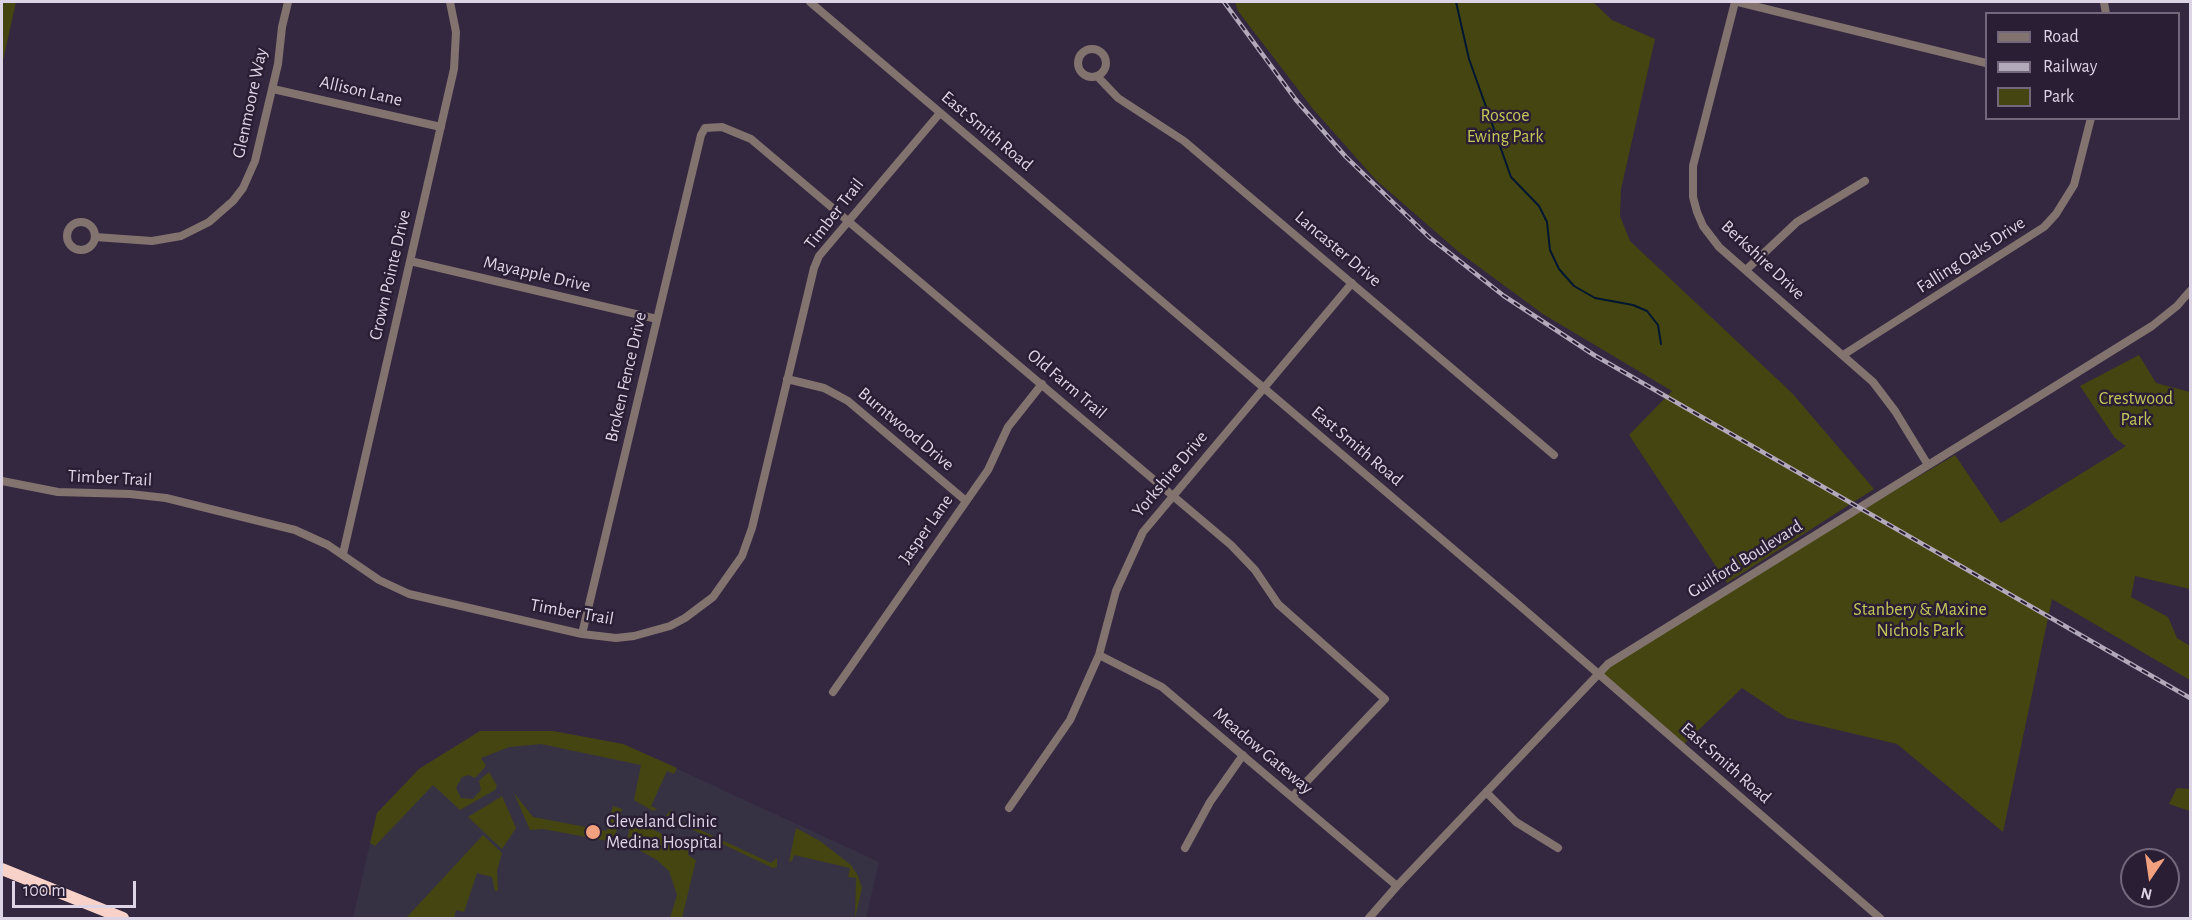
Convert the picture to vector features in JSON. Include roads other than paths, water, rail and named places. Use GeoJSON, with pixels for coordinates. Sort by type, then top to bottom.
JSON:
{"type":"FeatureCollection","features":[{"type":"Feature","properties":{"kind":"highway"},"geometry":{"type":"LineString","coordinates":[[2,868],[123,918]]}},
{"type":"Feature","properties":{"kind":"street","name":"Glenmoore Way"},"geometry":{"type":"LineString","coordinates":[[95,237],[136,241],[166,239],[196,230],[222,212],[250,176],[273,89],[288,2]]}},
{"type":"Feature","properties":{"kind":"street","name":"Crown Pointe Drive"},"geometry":{"type":"LineString","coordinates":[[343,554],[441,127],[456,50],[450,2]]}},
{"type":"Feature","properties":{"kind":"street","name":"East Smith Road"},"geometry":{"type":"LineString","coordinates":[[810,2],[1880,918]]}},
{"type":"Feature","properties":{"kind":"street"},"geometry":{"type":"LineString","coordinates":[[1736,2],[1985,63]]}},
{"type":"Feature","properties":{"kind":"street","name":"Berkshire Drive"},"geometry":{"type":"LineString","coordinates":[[1736,2],[1695,159],[1692,181],[1693,197],[1703,226],[1719,247],[1844,355],[1885,396],[1928,465]]}},
{"type":"Feature","properties":{"kind":"street","name":"Lancaster Drive"},"geometry":{"type":"LineString","coordinates":[[1097,76],[1118,98],[1184,141],[1554,454]]}},
{"type":"Feature","properties":{"kind":"street","name":"Allison Lane"},"geometry":{"type":"LineString","coordinates":[[273,89],[441,127]]}},
{"type":"Feature","properties":{"kind":"street","name":"Timber Trail"},"geometry":{"type":"LineString","coordinates":[[2,480],[58,492],[130,494],[166,498],[294,530],[343,554],[379,580],[409,594],[582,634],[616,638],[651,633],[685,618],[723,586],[733,572],[748,540],[814,268],[825,246],[940,113]]}},
{"type":"Feature","properties":{"kind":"street","name":"Falling Oaks Drive"},"geometry":{"type":"LineString","coordinates":[[1844,355],[2044,227],[2074,185],[2090,120]]}},
{"type":"Feature","properties":{"kind":"street","name":"Old Farm Trail"},"geometry":{"type":"LineString","coordinates":[[705,128],[722,127],[751,139],[848,220],[1173,495],[1247,562],[1278,604],[1385,699],[1292,797]]}},
{"type":"Feature","properties":{"kind":"street","name":"Broken Fence Drive"},"geometry":{"type":"LineString","coordinates":[[582,634],[701,135],[705,128]]}},
{"type":"Feature","properties":{"kind":"street"},"geometry":{"type":"LineString","coordinates":[[1746,270],[1797,222],[1864,181]]}},
{"type":"Feature","properties":{"kind":"street","name":"Mayapple Drive"},"geometry":{"type":"LineString","coordinates":[[410,261],[657,319]]}},
{"type":"Feature","properties":{"kind":"street","name":"Yorkshire Drive"},"geometry":{"type":"LineString","coordinates":[[1009,808],[1070,720],[1099,655],[1116,591],[1143,532],[1352,283]]}},
{"type":"Feature","properties":{"kind":"street","name":"Guilford Boulevard"},"geometry":{"type":"LineString","coordinates":[[1369,918],[1608,664],[2152,326],[2177,306],[2190,291]]}},
{"type":"Feature","properties":{"kind":"street","name":"Burntwood Drive"},"geometry":{"type":"LineString","coordinates":[[787,379],[824,388],[848,401],[966,501]]}},
{"type":"Feature","properties":{"kind":"street","name":"Jasper Lane"},"geometry":{"type":"LineString","coordinates":[[832,692],[988,470],[1008,427],[1042,384]]}},
{"type":"Feature","properties":{"kind":"street","name":"Meadow Gateway"},"geometry":{"type":"LineString","coordinates":[[1099,655],[1162,687],[1397,886]]}},
{"type":"Feature","properties":{"kind":"street"},"geometry":{"type":"LineString","coordinates":[[1185,848],[1210,802],[1243,755]]}},
{"type":"Feature","properties":{"kind":"street"},"geometry":{"type":"LineString","coordinates":[[1486,792],[1516,822],[1558,848]]}},
{"type":"Feature","properties":{"kind":"waterway"},"geometry":{"type":"LineString","coordinates":[[1456,2],[1469,59],[1511,177],[1539,206],[1547,222],[1550,250],[1559,269],[1574,286],[1595,298],[1633,305],[1647,311],[1658,325],[1661,344]]}},
{"type":"Feature","properties":{"kind":"railway"},"geometry":{"type":"LineString","coordinates":[[1224,2],[1296,100],[1346,157],[1429,237],[1504,296],[1594,355],[2190,698]]}},
{"type":"Feature","properties":{"kind":"place","name":"Cleveland Clinic Medina Hospital"},"geometry":{"type":"Point","coordinates":[593,832]}},
{"type":"Feature","properties":{"kind":"park label","name":"Roscoe Ewing Park"},"geometry":{"type":"Point","coordinates":[1505,126]}},
{"type":"Feature","properties":{"kind":"park label","name":"Crestwood Park"},"geometry":{"type":"Point","coordinates":[2136,409]}},
{"type":"Feature","properties":{"kind":"park label","name":"Stanbery & Maxine Nichols Park"},"geometry":{"type":"Point","coordinates":[1920,620]}}]}
